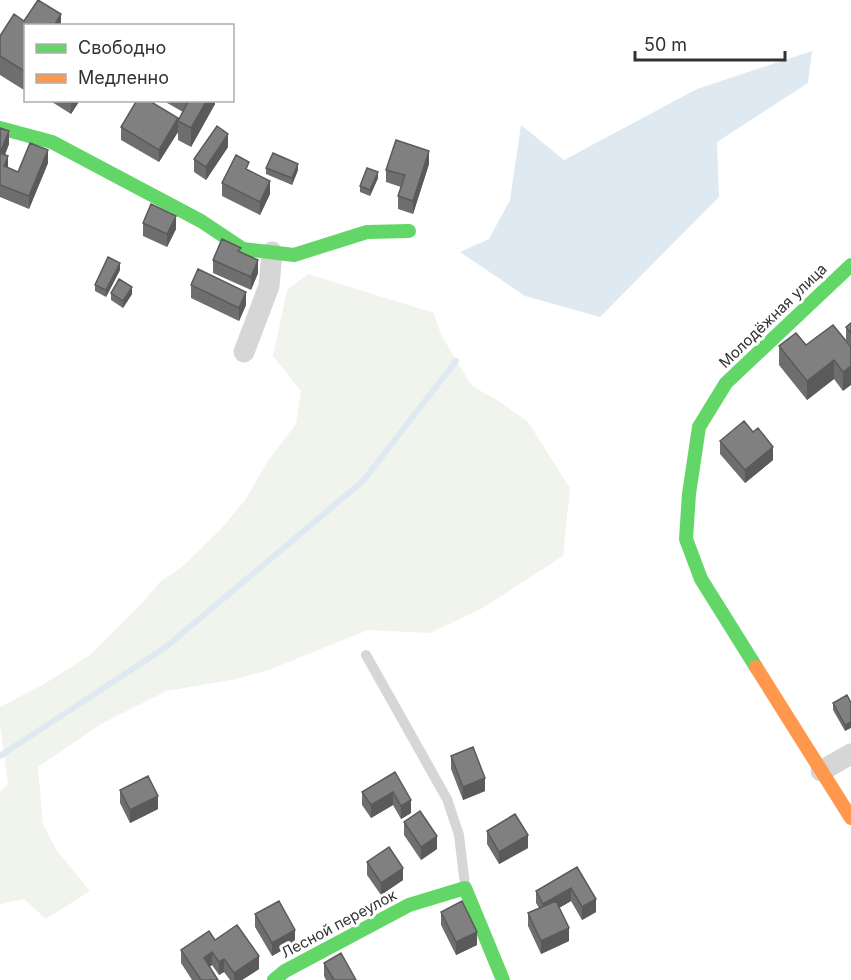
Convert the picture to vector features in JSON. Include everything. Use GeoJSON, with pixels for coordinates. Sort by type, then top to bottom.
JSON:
{"type":"FeatureCollection","features":[{"type":"Feature","properties":{"kind":"street"},"geometry":{"type":"LineString","coordinates":[[0,128],[52,142],[201,221],[243,249],[294,255],[367,232],[409,231]]}},
{"type":"Feature","properties":{"kind":"street"},"geometry":{"type":"LineString","coordinates":[[244,352],[268,286],[272,252]]}},
{"type":"Feature","properties":{"kind":"street","name":"Молодёжная улица"},"geometry":{"type":"LineString","coordinates":[[851,265],[726,383],[699,427],[689,494],[686,539],[701,579],[851,818]]}},
{"type":"Feature","properties":{"kind":"street"},"geometry":{"type":"LineString","coordinates":[[821,771],[851,754]]}},
{"type":"Feature","properties":{"kind":"street"},"geometry":{"type":"LineString","coordinates":[[465,888],[503,980]]}},
{"type":"Feature","properties":{"kind":"street","name":"Лесной переулок"},"geometry":{"type":"LineString","coordinates":[[274,980],[285,971],[409,905],[465,888]]}},
{"type":"Feature","properties":{"kind":"lane"},"geometry":{"type":"LineString","coordinates":[[366,655],[447,799],[459,835],[465,888]]}},
{"type":"Feature","properties":{"kind":"shaded area"},"geometry":{"type":"Polygon","coordinates":[[[812,51],[808,83],[717,142],[719,197],[600,317],[525,296],[460,252],[489,239],[510,200],[521,125],[564,160],[697,89],[812,51]]]}},
{"type":"Feature","properties":{"kind":"shaded area"},"geometry":{"type":"Polygon","coordinates":[[[308,274],[434,313],[441,335],[472,386],[528,422],[570,488],[563,556],[481,609],[430,633],[368,630],[269,670],[236,679],[167,691],[101,724],[38,767],[43,825],[58,852],[90,891],[46,919],[24,899],[0,904],[0,792],[8,784],[0,725],[0,707],[44,684],[90,655],[160,582],[183,566],[221,529],[246,499],[267,462],[296,424],[301,391],[273,356],[287,290],[308,274]]]}},
{"type":"Feature","properties":{"kind":"building"},"geometry":{"type":"Polygon","coordinates":[[[38,0],[61,14],[55,24],[24,24],[24,71],[0,56],[0,36],[14,14],[24,21],[38,0]]]}},
{"type":"Feature","properties":{"kind":"building"},"geometry":{"type":"Polygon","coordinates":[[[136,102],[151,102],[178,118],[159,150],[121,127],[136,102]]]}},
{"type":"Feature","properties":{"kind":"building"},"geometry":{"type":"Polygon","coordinates":[[[188,102],[206,102],[191,128],[178,121],[188,102]]]}},
{"type":"Feature","properties":{"kind":"building"},"geometry":{"type":"Polygon","coordinates":[[[217,126],[228,134],[206,167],[194,159],[217,126]]]}},
{"type":"Feature","properties":{"kind":"building"},"geometry":{"type":"Polygon","coordinates":[[[0,128],[9,131],[0,153],[0,128]]]}},
{"type":"Feature","properties":{"kind":"building"},"geometry":{"type":"Polygon","coordinates":[[[396,140],[429,151],[413,201],[398,196],[405,175],[386,170],[396,140]]]}},
{"type":"Feature","properties":{"kind":"building"},"geometry":{"type":"Polygon","coordinates":[[[30,143],[48,150],[29,196],[0,185],[0,153],[8,156],[4,166],[18,172],[30,143]]]}},
{"type":"Feature","properties":{"kind":"building"},"geometry":{"type":"Polygon","coordinates":[[[273,153],[298,164],[292,178],[266,168],[273,153]]]}},
{"type":"Feature","properties":{"kind":"building"},"geometry":{"type":"Polygon","coordinates":[[[236,155],[249,162],[246,169],[270,181],[260,202],[222,183],[236,155]]]}},
{"type":"Feature","properties":{"kind":"building"},"geometry":{"type":"Polygon","coordinates":[[[367,168],[378,172],[370,190],[360,186],[367,168]]]}},
{"type":"Feature","properties":{"kind":"building"},"geometry":{"type":"Polygon","coordinates":[[[151,204],[176,216],[167,234],[143,223],[151,204]]]}},
{"type":"Feature","properties":{"kind":"building"},"geometry":{"type":"Polygon","coordinates":[[[222,239],[241,248],[238,251],[258,260],[251,277],[213,260],[222,239]]]}},
{"type":"Feature","properties":{"kind":"building"},"geometry":{"type":"Polygon","coordinates":[[[108,257],[120,263],[106,290],[95,285],[108,257]]]}},
{"type":"Feature","properties":{"kind":"building"},"geometry":{"type":"Polygon","coordinates":[[[198,269],[246,292],[239,308],[191,285],[198,269]]]}},
{"type":"Feature","properties":{"kind":"building"},"geometry":{"type":"Polygon","coordinates":[[[119,279],[132,287],[123,301],[111,293],[119,279]]]}},
{"type":"Feature","properties":{"kind":"building"},"geometry":{"type":"Polygon","coordinates":[[[851,323],[851,333],[846,327],[851,323]]]}},
{"type":"Feature","properties":{"kind":"building"},"geometry":{"type":"Polygon","coordinates":[[[833,325],[851,347],[851,366],[843,372],[834,360],[807,381],[779,346],[796,333],[806,345],[833,325]]]}},
{"type":"Feature","properties":{"kind":"building"},"geometry":{"type":"Polygon","coordinates":[[[744,421],[753,432],[758,428],[773,447],[745,470],[720,441],[744,421]]]}},
{"type":"Feature","properties":{"kind":"building"},"geometry":{"type":"Polygon","coordinates":[[[847,695],[851,703],[851,722],[845,725],[833,703],[847,695]]]}},
{"type":"Feature","properties":{"kind":"building"},"geometry":{"type":"Polygon","coordinates":[[[473,747],[485,778],[463,787],[451,756],[473,747]]]}},
{"type":"Feature","properties":{"kind":"building"},"geometry":{"type":"Polygon","coordinates":[[[395,772],[411,800],[401,806],[393,792],[371,805],[362,792],[395,772]]]}},
{"type":"Feature","properties":{"kind":"building"},"geometry":{"type":"Polygon","coordinates":[[[148,776],[158,796],[130,810],[120,790],[148,776]]]}},
{"type":"Feature","properties":{"kind":"building"},"geometry":{"type":"Polygon","coordinates":[[[420,811],[437,836],[421,847],[404,822],[420,811]]]}},
{"type":"Feature","properties":{"kind":"building"},"geometry":{"type":"Polygon","coordinates":[[[515,814],[528,835],[499,852],[487,831],[515,814]]]}},
{"type":"Feature","properties":{"kind":"building"},"geometry":{"type":"Polygon","coordinates":[[[389,847],[403,868],[381,883],[367,862],[389,847]]]}},
{"type":"Feature","properties":{"kind":"building"},"geometry":{"type":"Polygon","coordinates":[[[577,867],[596,899],[582,907],[571,888],[543,904],[536,891],[577,867]]]}},
{"type":"Feature","properties":{"kind":"building"},"geometry":{"type":"Polygon","coordinates":[[[279,901],[295,930],[272,943],[255,914],[279,901]]]}},
{"type":"Feature","properties":{"kind":"building"},"geometry":{"type":"Polygon","coordinates":[[[462,901],[477,932],[456,942],[441,912],[462,901]]]}},
{"type":"Feature","properties":{"kind":"building"},"geometry":{"type":"Polygon","coordinates":[[[556,901],[569,928],[541,941],[528,913],[556,901]]]}},
{"type":"Feature","properties":{"kind":"building"},"geometry":{"type":"Polygon","coordinates":[[[237,925],[259,956],[234,973],[224,959],[219,962],[212,952],[204,958],[218,980],[201,980],[181,950],[209,931],[215,940],[237,925]]]}},
{"type":"Feature","properties":{"kind":"building"},"geometry":{"type":"Polygon","coordinates":[[[341,953],[356,980],[334,980],[324,963],[341,953]]]}},
{"type":"Feature","properties":{"kind":"waterway"},"geometry":{"type":"LineString","coordinates":[[0,756],[166,647],[363,481],[456,361]]}},
{"type":"Feature","properties":{"kind":"traffic: fast"},"geometry":{"type":"LineString","coordinates":[[0,128],[52,142],[201,221],[243,249],[294,255],[367,232],[409,231]]}},
{"type":"Feature","properties":{"kind":"traffic: fast"},"geometry":{"type":"LineString","coordinates":[[756,667],[701,579],[686,539],[689,494],[699,427],[726,383],[851,265]]}},
{"type":"Feature","properties":{"kind":"traffic: fast"},"geometry":{"type":"LineString","coordinates":[[274,980],[285,971],[409,905],[465,888],[503,980]]}},
{"type":"Feature","properties":{"kind":"traffic: slow"},"geometry":{"type":"LineString","coordinates":[[756,667],[851,818]]}}]}
